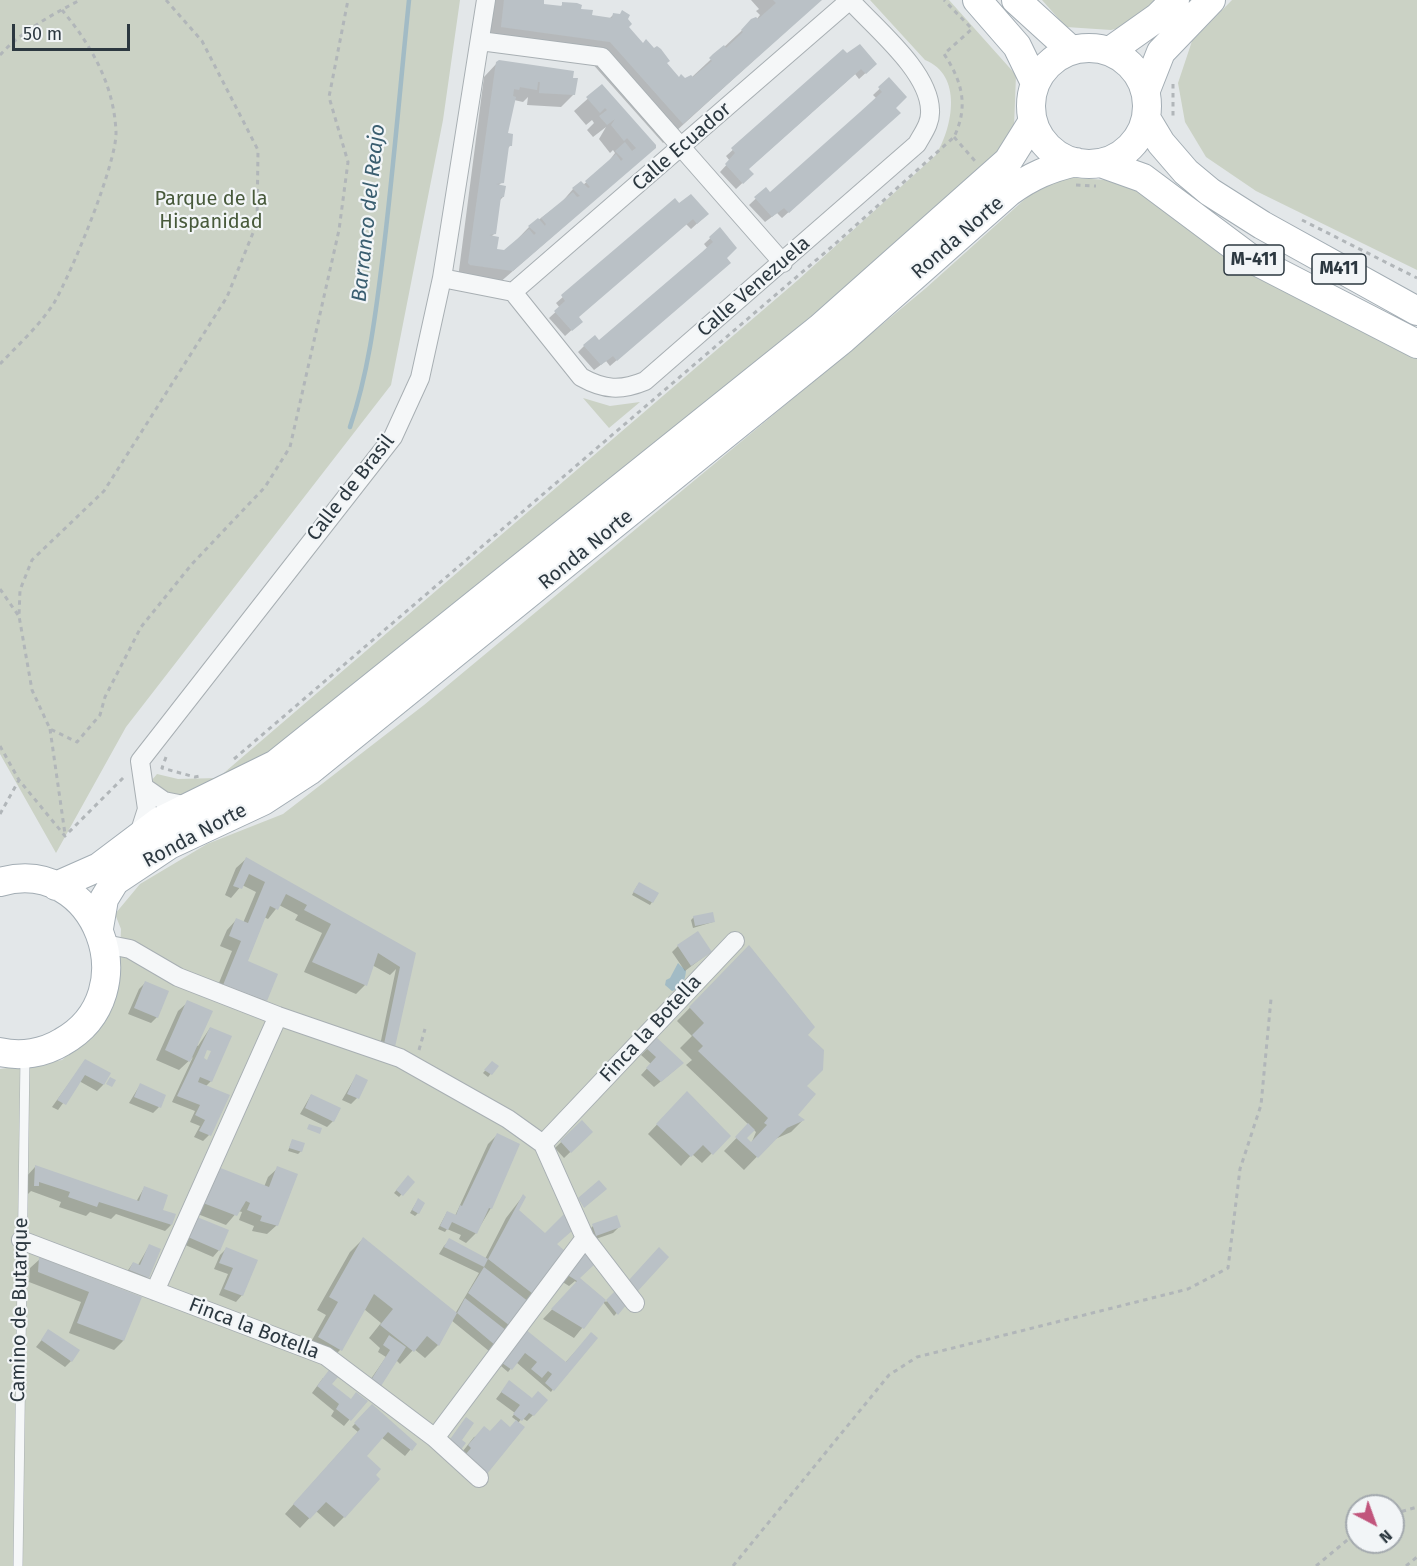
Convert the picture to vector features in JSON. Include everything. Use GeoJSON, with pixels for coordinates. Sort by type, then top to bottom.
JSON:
{"type":"FeatureCollection","features":[{"type":"Feature","properties":{"kind":"main road"},"geometry":{"type":"LineString","coordinates":[[977,0],[1017,46],[1035,82]]}},
{"type":"Feature","properties":{"kind":"main road"},"geometry":{"type":"LineString","coordinates":[[1016,0],[1071,50]]}},
{"type":"Feature","properties":{"kind":"main road"},"geometry":{"type":"LineString","coordinates":[[1110,51],[1158,17],[1175,0]]}},
{"type":"Feature","properties":{"kind":"main road"},"geometry":{"type":"LineString","coordinates":[[1146,104],[1138,74],[1126,60],[1110,51],[1090,47],[1071,50],[1056,57],[1044,69],[1035,82],[1031,108],[1033,121],[1048,148],[1088,174],[1117,157],[1130,147],[1140,134],[1161,52],[1211,0]]}},
{"type":"Feature","properties":{"kind":"main road","name":"M411"},"geometry":{"type":"LineString","coordinates":[[1146,104],[1161,143],[1185,171],[1210,192],[1373,288],[1417,311]]}},
{"type":"Feature","properties":{"kind":"main road","name":"Ronda Norte"},"geometry":{"type":"LineString","coordinates":[[56,886],[99,867],[160,821],[276,764],[820,328],[994,175],[1021,144],[1033,121]]}},
{"type":"Feature","properties":{"kind":"main road","name":"Ronda Norte"},"geometry":{"type":"LineString","coordinates":[[12,1053],[58,1045],[73,1036],[91,1018],[104,987],[108,970],[102,936],[104,899],[115,881],[169,845],[262,801],[309,771],[825,354],[1009,192],[1027,179],[1050,168],[1088,174]]}},
{"type":"Feature","properties":{"kind":"main road","name":"M-411"},"geometry":{"type":"LineString","coordinates":[[1088,174],[1143,178],[1250,258],[1417,344]]}},
{"type":"Feature","properties":{"kind":"main road"},"geometry":{"type":"LineString","coordinates":[[0,882],[22,879],[56,886],[76,899],[102,936]]}},
{"type":"Feature","properties":{"kind":"street","name":"Calle de Brasil"},"geometry":{"type":"LineString","coordinates":[[140,761],[393,437],[420,378],[442,278],[486,0]]}},
{"type":"Feature","properties":{"kind":"street","name":"Calle Ecuador"},"geometry":{"type":"LineString","coordinates":[[513,292],[850,0]]}},
{"type":"Feature","properties":{"kind":"street","name":"Calle Venezuela"},"geometry":{"type":"LineString","coordinates":[[513,292],[581,377],[595,385],[614,390],[645,381],[783,263],[917,144],[927,128],[930,111],[921,77],[850,0]]}},
{"type":"Feature","properties":{"kind":"street"},"geometry":{"type":"LineString","coordinates":[[480,41],[602,57],[783,263]]}},
{"type":"Feature","properties":{"kind":"street"},"geometry":{"type":"LineString","coordinates":[[442,278],[513,292]]}},
{"type":"Feature","properties":{"kind":"street"},"geometry":{"type":"LineString","coordinates":[[138,837],[147,809],[140,761]]}},
{"type":"Feature","properties":{"kind":"street"},"geometry":{"type":"LineString","coordinates":[[144,787],[164,801],[189,806]]}},
{"type":"Feature","properties":{"kind":"street"},"geometry":{"type":"LineString","coordinates":[[102,936],[130,949],[178,977],[278,1016],[400,1058],[508,1119],[543,1144],[585,1238],[635,1303]]}},
{"type":"Feature","properties":{"kind":"street","name":"Finca la Botella"},"geometry":{"type":"LineString","coordinates":[[543,1144],[735,941]]}},
{"type":"Feature","properties":{"kind":"street"},"geometry":{"type":"LineString","coordinates":[[155,1291],[278,1016]]}},
{"type":"Feature","properties":{"kind":"street"},"geometry":{"type":"LineString","coordinates":[[435,1438],[585,1238]]}},
{"type":"Feature","properties":{"kind":"street","name":"Finca la Botella"},"geometry":{"type":"LineString","coordinates":[[21,1240],[326,1356],[435,1438],[478,1478]]}},
{"type":"Feature","properties":{"kind":"lane","name":"Camino de Butarque"},"geometry":{"type":"LineString","coordinates":[[12,1053],[21,1240],[18,1566]]}},
{"type":"Feature","properties":{"kind":"path"},"geometry":{"type":"LineString","coordinates":[[0,55],[15,39],[80,0]]}},
{"type":"Feature","properties":{"kind":"path"},"geometry":{"type":"LineString","coordinates":[[65,836],[50,729],[32,690],[19,616],[20,590],[32,560],[104,491],[227,297],[257,223],[258,150],[202,41],[166,0]]}},
{"type":"Feature","properties":{"kind":"path"},"geometry":{"type":"LineString","coordinates":[[50,729],[77,742],[100,715],[105,697],[141,627],[192,564],[265,487],[290,447],[339,230],[348,162],[329,97],[348,0]]}},
{"type":"Feature","properties":{"kind":"path"},"geometry":{"type":"LineString","coordinates":[[228,764],[835,244],[954,137],[962,115],[963,98],[960,83],[944,54],[972,29],[944,0]]}},
{"type":"Feature","properties":{"kind":"path"},"geometry":{"type":"LineString","coordinates":[[0,364],[55,301],[95,207],[115,149],[116,132],[108,87],[87,40],[62,10]]}},
{"type":"Feature","properties":{"kind":"path"},"geometry":{"type":"LineString","coordinates":[[1173,75],[1173,122],[1177,130]]}},
{"type":"Feature","properties":{"kind":"path"},"geometry":{"type":"LineString","coordinates":[[954,137],[975,160],[984,164],[994,175]]}},
{"type":"Feature","properties":{"kind":"path"},"geometry":{"type":"LineString","coordinates":[[1297,218],[1417,278]]}},
{"type":"Feature","properties":{"kind":"path"},"geometry":{"type":"LineString","coordinates":[[0,589],[19,616]]}},
{"type":"Feature","properties":{"kind":"path"},"geometry":{"type":"LineString","coordinates":[[156,739],[169,747],[162,768],[195,777],[202,775]]}},
{"type":"Feature","properties":{"kind":"path"},"geometry":{"type":"LineString","coordinates":[[0,746],[19,780],[65,836]]}},
{"type":"Feature","properties":{"kind":"path"},"geometry":{"type":"LineString","coordinates":[[65,836],[140,761]]}},
{"type":"Feature","properties":{"kind":"path"},"geometry":{"type":"LineString","coordinates":[[0,814],[19,780]]}},
{"type":"Feature","properties":{"kind":"path"},"geometry":{"type":"LineString","coordinates":[[733,1566],[889,1375],[916,1357],[1188,1289],[1228,1268],[1240,1169],[1261,1105],[1271,999]]}},
{"type":"Feature","properties":{"kind":"path"},"geometry":{"type":"LineString","coordinates":[[413,1066],[425,1029]]}},
{"type":"Feature","properties":{"kind":"path"},"geometry":{"type":"LineString","coordinates":[[1316,1566],[1345,1542]]}},
{"type":"Feature","properties":{"kind":"path"},"geometry":{"type":"LineString","coordinates":[[1406,1566],[1417,1557]]}},
{"type":"Feature","properties":{"kind":"green space","name":"Parque de la Hispanidad"},"geometry":{"type":"Polygon","coordinates":[[[0,0],[460,0],[443,120],[391,385],[126,727],[56,853],[0,754],[0,0]]]}},
{"type":"Feature","properties":{"kind":"green space"},"geometry":{"type":"Polygon","coordinates":[[[870,0],[949,0],[1016,75],[1014,127],[999,153],[845,289],[269,755],[182,796],[161,790],[152,780],[157,774],[178,779],[218,778],[798,280],[936,155],[950,117],[950,89],[945,77],[937,67],[925,60],[870,0]]]}},
{"type":"Feature","properties":{"kind":"green space"},"geometry":{"type":"Polygon","coordinates":[[[1042,0],[1158,0],[1127,26],[1111,30],[1066,27],[1042,0]]]}},
{"type":"Feature","properties":{"kind":"green space"},"geometry":{"type":"Polygon","coordinates":[[[1232,0],[1417,0],[1417,270],[1256,191],[1206,157],[1185,122],[1178,83],[1192,41],[1232,0]]]}},
{"type":"Feature","properties":{"kind":"green space"},"geometry":{"type":"Polygon","coordinates":[[[1063,177],[1120,181],[1417,356],[1417,1566],[0,1566],[0,1069],[62,1060],[107,1017],[119,979],[121,929],[115,914],[140,884],[207,844],[283,814],[424,705],[926,288],[1045,181],[1063,177]]]}},
{"type":"Feature","properties":{"kind":"green space"},"geometry":{"type":"Polygon","coordinates":[[[583,398],[610,406],[640,402],[609,428],[583,398]]]}},
{"type":"Feature","properties":{"kind":"water"},"geometry":{"type":"Polygon","coordinates":[[[678,963],[686,971],[686,975],[681,986],[672,991],[665,985],[666,980],[670,978],[678,963]]]}},
{"type":"Feature","properties":{"kind":"building"},"geometry":{"type":"Polygon","coordinates":[[[504,0],[544,0],[544,4],[562,6],[562,2],[577,3],[582,5],[581,9],[593,10],[592,15],[612,18],[613,13],[620,14],[622,10],[630,15],[628,19],[632,24],[629,27],[643,43],[646,39],[654,48],[657,46],[661,49],[670,61],[667,63],[679,77],[681,74],[685,78],[691,75],[693,77],[712,61],[709,58],[724,45],[726,48],[743,32],[741,30],[751,19],[756,17],[758,19],[776,3],[773,0],[822,0],[683,124],[610,42],[501,27],[504,0]]]}},
{"type":"Feature","properties":{"kind":"building"},"geometry":{"type":"Polygon","coordinates":[[[860,44],[877,64],[866,74],[861,69],[749,169],[754,174],[743,184],[725,164],[735,153],[731,148],[843,49],[847,53],[860,44]]]}},
{"type":"Feature","properties":{"kind":"building"},"geometry":{"type":"Polygon","coordinates":[[[499,60],[574,71],[573,78],[578,78],[575,95],[539,93],[540,82],[538,82],[537,90],[520,87],[519,90],[514,89],[513,96],[516,97],[508,133],[513,134],[512,146],[509,146],[504,183],[496,184],[506,186],[504,197],[501,197],[496,234],[489,235],[499,237],[497,249],[504,250],[529,229],[534,235],[536,233],[528,226],[538,218],[545,226],[541,218],[573,192],[577,197],[580,196],[572,188],[581,181],[588,188],[590,187],[585,181],[616,154],[621,161],[623,159],[615,151],[625,142],[632,151],[636,148],[627,138],[624,141],[611,125],[615,119],[607,125],[599,116],[607,110],[605,108],[600,113],[586,97],[602,84],[656,145],[656,148],[513,271],[468,263],[496,62],[499,60]]]}},
{"type":"Feature","properties":{"kind":"building"},"geometry":{"type":"Polygon","coordinates":[[[889,77],[907,97],[896,108],[901,113],[789,213],[784,208],[772,217],[754,197],[766,187],[770,192],[860,112],[882,92],[878,87],[889,77]]]}},
{"type":"Feature","properties":{"kind":"building"},"geometry":{"type":"Polygon","coordinates":[[[691,194],[709,214],[697,224],[693,219],[579,317],[583,322],[572,331],[554,311],[565,301],[561,295],[675,198],[679,203],[691,194]]]}},
{"type":"Feature","properties":{"kind":"building"},"geometry":{"type":"Polygon","coordinates":[[[720,227],[737,248],[727,258],[731,263],[617,361],[613,356],[601,365],[583,345],[595,335],[599,340],[702,252],[713,242],[709,237],[720,227]]]}},
{"type":"Feature","properties":{"kind":"building"},"geometry":{"type":"Polygon","coordinates":[[[246,857],[416,953],[395,1047],[384,1044],[400,967],[378,953],[367,986],[312,962],[331,924],[304,910],[307,905],[286,894],[278,910],[270,906],[248,961],[278,974],[267,1001],[223,985],[241,941],[229,936],[236,918],[248,923],[265,882],[249,874],[242,889],[233,886],[246,857]]]}},
{"type":"Feature","properties":{"kind":"building"},"geometry":{"type":"Polygon","coordinates":[[[639,882],[659,893],[653,903],[633,892],[639,882]]]}},
{"type":"Feature","properties":{"kind":"building"},"geometry":{"type":"Polygon","coordinates":[[[713,912],[715,922],[695,926],[693,916],[713,912]]]}},
{"type":"Feature","properties":{"kind":"building"},"geometry":{"type":"Polygon","coordinates":[[[698,931],[712,952],[691,966],[677,945],[698,931]]]}},
{"type":"Feature","properties":{"kind":"building"},"geometry":{"type":"Polygon","coordinates":[[[749,945],[815,1027],[808,1035],[824,1050],[823,1070],[807,1086],[816,1094],[798,1115],[805,1120],[787,1128],[758,1158],[735,1137],[748,1123],[755,1130],[747,1138],[751,1142],[767,1125],[764,1123],[768,1118],[698,1051],[703,1046],[692,1035],[704,1023],[689,1007],[749,945]]]}},
{"type":"Feature","properties":{"kind":"building"},"geometry":{"type":"Polygon","coordinates":[[[145,981],[169,991],[158,1018],[134,1008],[145,981]]]}},
{"type":"Feature","properties":{"kind":"building"},"geometry":{"type":"Polygon","coordinates":[[[187,1000],[213,1011],[190,1062],[165,1050],[187,1000]]]}},
{"type":"Feature","properties":{"kind":"building"},"geometry":{"type":"Polygon","coordinates":[[[210,1027],[232,1036],[212,1082],[200,1077],[198,1082],[230,1095],[211,1136],[199,1131],[205,1120],[195,1115],[200,1105],[177,1096],[210,1027]],[[207,1050],[204,1058],[207,1060],[211,1051],[207,1050]]]}},
{"type":"Feature","properties":{"kind":"building"},"geometry":{"type":"Polygon","coordinates":[[[656,1037],[684,1063],[661,1082],[646,1068],[656,1057],[646,1048],[656,1037]]]}},
{"type":"Feature","properties":{"kind":"building"},"geometry":{"type":"Polygon","coordinates":[[[85,1059],[111,1073],[104,1085],[85,1075],[66,1105],[57,1100],[85,1059]]]}},
{"type":"Feature","properties":{"kind":"building"},"geometry":{"type":"Polygon","coordinates":[[[492,1061],[499,1066],[492,1075],[484,1070],[492,1061]]]}},
{"type":"Feature","properties":{"kind":"building"},"geometry":{"type":"Polygon","coordinates":[[[356,1074],[368,1080],[359,1099],[347,1094],[356,1074]]]}},
{"type":"Feature","properties":{"kind":"building"},"geometry":{"type":"Polygon","coordinates":[[[110,1077],[116,1080],[112,1087],[106,1084],[110,1077]]]}},
{"type":"Feature","properties":{"kind":"building"},"geometry":{"type":"Polygon","coordinates":[[[140,1083],[166,1095],[161,1108],[134,1097],[140,1083]]]}},
{"type":"Feature","properties":{"kind":"building"},"geometry":{"type":"Polygon","coordinates":[[[687,1091],[731,1136],[713,1155],[703,1145],[691,1157],[656,1124],[687,1091]]]}},
{"type":"Feature","properties":{"kind":"building"},"geometry":{"type":"Polygon","coordinates":[[[311,1094],[341,1108],[334,1122],[305,1108],[311,1094]]]}},
{"type":"Feature","properties":{"kind":"building"},"geometry":{"type":"Polygon","coordinates":[[[582,1120],[593,1132],[571,1153],[560,1141],[582,1120]]]}},
{"type":"Feature","properties":{"kind":"building"},"geometry":{"type":"Polygon","coordinates":[[[309,1124],[322,1128],[320,1134],[307,1129],[309,1124]]]}},
{"type":"Feature","properties":{"kind":"building"},"geometry":{"type":"Polygon","coordinates":[[[497,1133],[520,1144],[492,1209],[489,1208],[477,1234],[452,1222],[448,1230],[440,1226],[447,1211],[456,1215],[460,1205],[462,1206],[497,1133]]]}},
{"type":"Feature","properties":{"kind":"building"},"geometry":{"type":"Polygon","coordinates":[[[292,1139],[305,1143],[302,1152],[289,1148],[292,1139]]]}},
{"type":"Feature","properties":{"kind":"building"},"geometry":{"type":"Polygon","coordinates":[[[35,1165],[139,1201],[144,1186],[168,1195],[163,1210],[176,1214],[172,1225],[99,1202],[97,1207],[68,1197],[70,1192],[39,1182],[39,1186],[34,1186],[35,1165]]]}},
{"type":"Feature","properties":{"kind":"building"},"geometry":{"type":"Polygon","coordinates":[[[277,1166],[298,1174],[278,1226],[260,1221],[262,1216],[247,1210],[250,1203],[246,1201],[237,1216],[203,1203],[218,1167],[269,1187],[277,1166]]]}},
{"type":"Feature","properties":{"kind":"building"},"geometry":{"type":"Polygon","coordinates":[[[408,1175],[415,1182],[403,1196],[396,1190],[408,1175]]]}},
{"type":"Feature","properties":{"kind":"building"},"geometry":{"type":"Polygon","coordinates":[[[599,1180],[607,1189],[584,1208],[578,1198],[599,1180]]]}},
{"type":"Feature","properties":{"kind":"building"},"geometry":{"type":"Polygon","coordinates":[[[523,1194],[526,1197],[519,1210],[545,1233],[565,1213],[573,1230],[557,1244],[565,1251],[533,1294],[488,1259],[523,1194]]]}},
{"type":"Feature","properties":{"kind":"building"},"geometry":{"type":"Polygon","coordinates":[[[418,1198],[425,1203],[419,1214],[412,1210],[418,1198]]]}},
{"type":"Feature","properties":{"kind":"building"},"geometry":{"type":"Polygon","coordinates":[[[617,1215],[621,1227],[596,1236],[592,1224],[617,1215]]]}},
{"type":"Feature","properties":{"kind":"building"},"geometry":{"type":"Polygon","coordinates":[[[197,1217],[229,1230],[220,1251],[188,1237],[197,1217]]]}},
{"type":"Feature","properties":{"kind":"building"},"geometry":{"type":"Polygon","coordinates":[[[363,1237],[457,1313],[439,1346],[427,1336],[414,1352],[380,1325],[393,1309],[374,1294],[342,1351],[318,1337],[338,1302],[329,1297],[363,1237]]]}},
{"type":"Feature","properties":{"kind":"building"},"geometry":{"type":"Polygon","coordinates":[[[449,1238],[488,1259],[484,1267],[444,1247],[449,1238]]]}},
{"type":"Feature","properties":{"kind":"building"},"geometry":{"type":"Polygon","coordinates":[[[149,1244],[161,1249],[149,1278],[129,1270],[133,1262],[140,1265],[149,1244]]]}},
{"type":"Feature","properties":{"kind":"building"},"geometry":{"type":"Polygon","coordinates":[[[226,1247],[258,1260],[243,1296],[224,1289],[233,1268],[219,1263],[226,1247]]]}},
{"type":"Feature","properties":{"kind":"building"},"geometry":{"type":"Polygon","coordinates":[[[659,1247],[669,1257],[637,1292],[629,1280],[659,1247]]]}},
{"type":"Feature","properties":{"kind":"building"},"geometry":{"type":"Polygon","coordinates":[[[583,1250],[595,1264],[580,1278],[606,1300],[584,1329],[551,1309],[577,1281],[566,1274],[583,1250]]]}},
{"type":"Feature","properties":{"kind":"building"},"geometry":{"type":"Polygon","coordinates":[[[39,1257],[142,1297],[124,1341],[77,1323],[89,1292],[38,1272],[39,1257]]]}},
{"type":"Feature","properties":{"kind":"building"},"geometry":{"type":"Polygon","coordinates":[[[484,1267],[529,1302],[510,1326],[468,1293],[484,1267]]]}},
{"type":"Feature","properties":{"kind":"building"},"geometry":{"type":"Polygon","coordinates":[[[616,1290],[627,1304],[618,1315],[606,1300],[616,1290]]]}},
{"type":"Feature","properties":{"kind":"building"},"geometry":{"type":"Polygon","coordinates":[[[465,1298],[507,1331],[496,1346],[457,1313],[465,1298]]]}},
{"type":"Feature","properties":{"kind":"building"},"geometry":{"type":"Polygon","coordinates":[[[48,1329],[80,1350],[72,1362],[41,1340],[48,1329]]]}},
{"type":"Feature","properties":{"kind":"building"},"geometry":{"type":"Polygon","coordinates":[[[525,1329],[566,1362],[591,1332],[598,1338],[554,1391],[545,1383],[552,1374],[548,1371],[542,1378],[531,1369],[537,1362],[525,1353],[512,1370],[502,1363],[525,1329]]]}},
{"type":"Feature","properties":{"kind":"building"},"geometry":{"type":"Polygon","coordinates":[[[389,1335],[406,1347],[381,1386],[371,1380],[390,1350],[383,1345],[389,1335]]]}},
{"type":"Feature","properties":{"kind":"building"},"geometry":{"type":"Polygon","coordinates":[[[329,1370],[338,1377],[332,1384],[351,1399],[356,1392],[368,1401],[351,1421],[336,1409],[339,1404],[317,1386],[329,1370]]]}},
{"type":"Feature","properties":{"kind":"building"},"geometry":{"type":"Polygon","coordinates":[[[509,1380],[532,1398],[538,1391],[548,1400],[534,1416],[529,1413],[522,1421],[513,1414],[520,1405],[501,1392],[509,1380]]]}},
{"type":"Feature","properties":{"kind":"building"},"geometry":{"type":"Polygon","coordinates":[[[372,1404],[417,1444],[412,1451],[388,1432],[367,1456],[381,1469],[376,1475],[380,1479],[345,1518],[326,1502],[310,1519],[293,1504],[360,1429],[354,1423],[372,1404]]]}},
{"type":"Feature","properties":{"kind":"building"},"geometry":{"type":"Polygon","coordinates":[[[466,1417],[474,1423],[462,1440],[466,1443],[460,1451],[448,1442],[466,1417]]]}},
{"type":"Feature","properties":{"kind":"building"},"geometry":{"type":"Polygon","coordinates":[[[501,1419],[510,1427],[516,1420],[525,1427],[487,1474],[465,1455],[471,1448],[468,1445],[484,1426],[490,1431],[501,1419]]]}},
{"type":"Feature","properties":{"kind":"waterway","name":"Barranco del Reajo"},"geometry":{"type":"LineString","coordinates":[[350,427],[366,367],[377,305],[409,0]]}}]}
